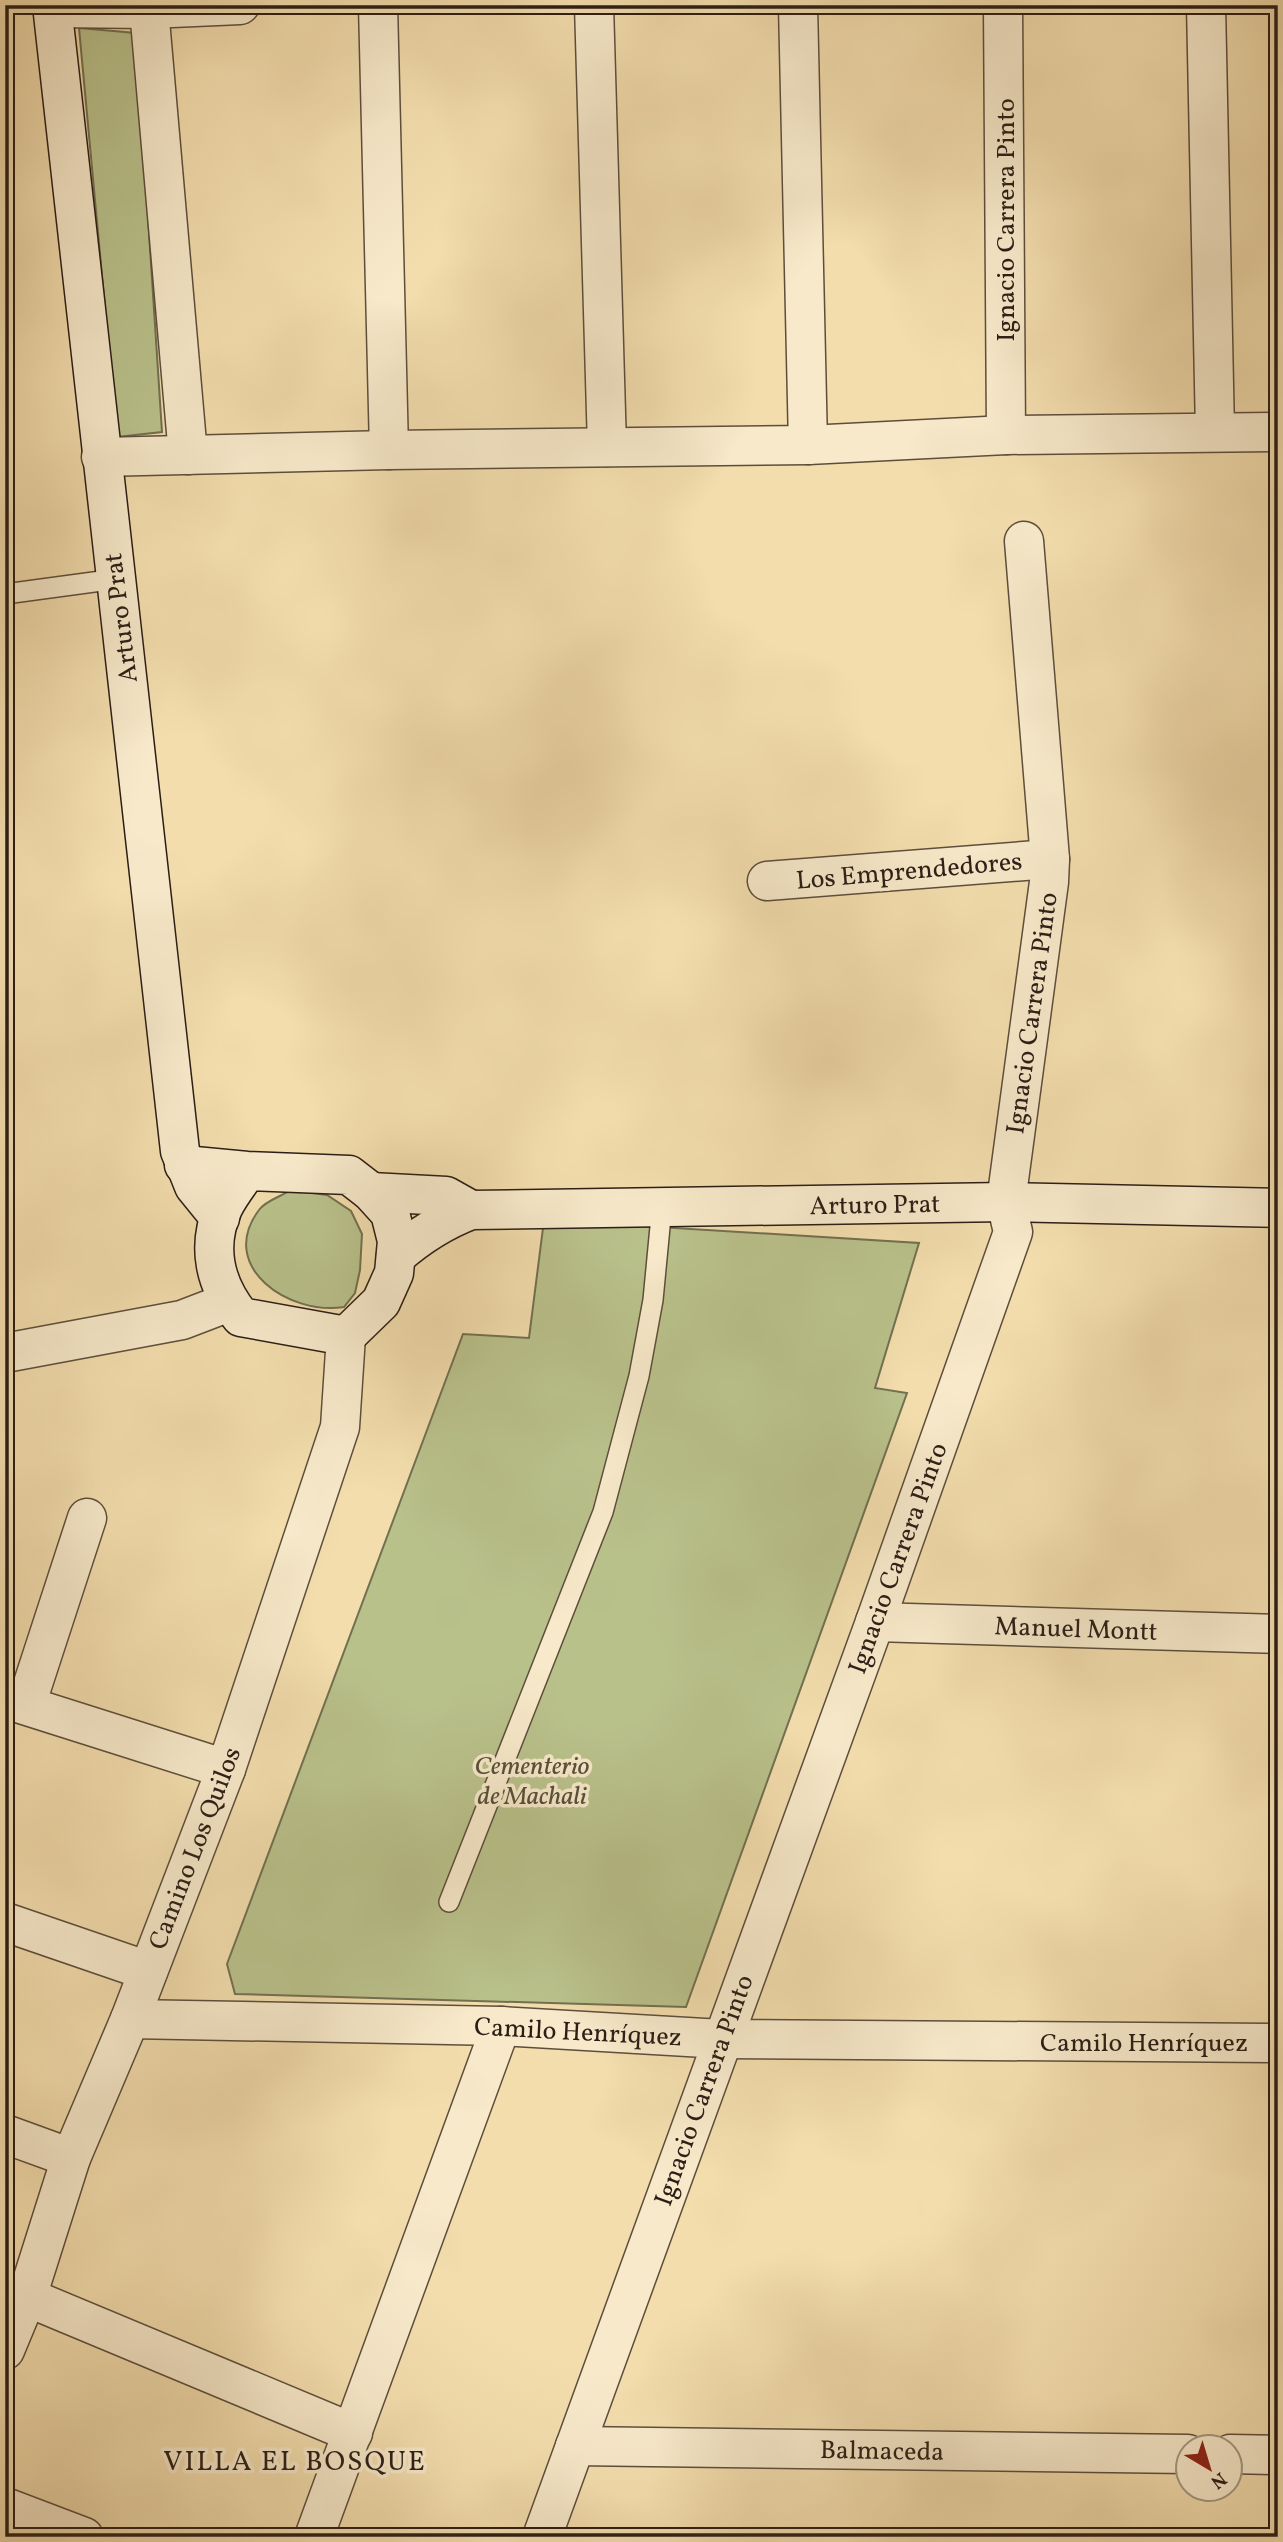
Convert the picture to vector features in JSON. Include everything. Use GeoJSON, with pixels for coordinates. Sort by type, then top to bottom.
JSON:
{"type":"FeatureCollection","features":[{"type":"Feature","properties":{"kind":"street"},"geometry":{"type":"LineString","coordinates":[[52,7],[149,9],[240,5]]}},
{"type":"Feature","properties":{"kind":"street"},"geometry":{"type":"LineString","coordinates":[[378,5],[389,450]]}},
{"type":"Feature","properties":{"kind":"street"},"geometry":{"type":"LineString","coordinates":[[594,5],[607,447]]}},
{"type":"Feature","properties":{"kind":"street"},"geometry":{"type":"LineString","coordinates":[[799,5],[807,445]]}},
{"type":"Feature","properties":{"kind":"street","name":"Ignacio Carrera Pinto"},"geometry":{"type":"LineString","coordinates":[[1003,5],[1006,435]]}},
{"type":"Feature","properties":{"kind":"street"},"geometry":{"type":"LineString","coordinates":[[1206,5],[1215,432]]}},
{"type":"Feature","properties":{"kind":"street","name":"Arturo Prat"},"geometry":{"type":"LineString","coordinates":[[52,7],[180,1151],[194,1186],[220,1218]]}},
{"type":"Feature","properties":{"kind":"street"},"geometry":{"type":"LineString","coordinates":[[149,9],[188,455]]}},
{"type":"Feature","properties":{"kind":"street"},"geometry":{"type":"LineString","coordinates":[[102,457],[389,450],[807,445],[1006,435],[1278,432]]}},
{"type":"Feature","properties":{"kind":"street","name":"Ignacio Carrera Pinto"},"geometry":{"type":"LineString","coordinates":[[542,2537],[875,1622],[1013,1232],[1006,1202],[1050,859],[1024,541]]}},
{"type":"Feature","properties":{"kind":"street","name":"Los Emprendedores"},"geometry":{"type":"LineString","coordinates":[[767,881],[1050,859]]}},
{"type":"Feature","properties":{"kind":"street","name":"Arturo Prat"},"geometry":{"type":"LineString","coordinates":[[184,1165],[247,1171],[349,1175],[371,1192],[390,1213],[397,1241],[394,1273],[381,1302],[346,1336]]}},
{"type":"Feature","properties":{"kind":"street"},"geometry":{"type":"LineString","coordinates":[[247,1171],[223,1208],[213,1241],[216,1273],[229,1301],[241,1317],[346,1336]]}},
{"type":"Feature","properties":{"kind":"street","name":"Arturo Prat"},"geometry":{"type":"LineString","coordinates":[[371,1192],[446,1196],[471,1210]]}},
{"type":"Feature","properties":{"kind":"street","name":"Arturo Prat"},"geometry":{"type":"LineString","coordinates":[[396,1256],[442,1222],[471,1210],[1006,1202],[1278,1208]]}},
{"type":"Feature","properties":{"kind":"street"},"geometry":{"type":"LineString","coordinates":[[5,1353],[181,1320],[229,1301]]}},
{"type":"Feature","properties":{"kind":"street","name":"Camino Los Quilos"},"geometry":{"type":"LineString","coordinates":[[5,2350],[27,2297],[71,2158],[130,2019],[226,1769],[340,1427],[346,1336]]}},
{"type":"Feature","properties":{"kind":"street"},"geometry":{"type":"LineString","coordinates":[[87,1518],[15,1702],[226,1769]]}},
{"type":"Feature","properties":{"kind":"street","name":"Manuel Montt"},"geometry":{"type":"LineString","coordinates":[[875,1622],[1278,1634]]}},
{"type":"Feature","properties":{"kind":"street"},"geometry":{"type":"LineString","coordinates":[[5,1922],[148,1971]]}},
{"type":"Feature","properties":{"kind":"street","name":"Camilo Henríquez"},"geometry":{"type":"LineString","coordinates":[[130,2019],[501,2026],[722,2039],[1278,2043]]}},
{"type":"Feature","properties":{"kind":"street"},"geometry":{"type":"LineString","coordinates":[[314,2537],[501,2026]]}},
{"type":"Feature","properties":{"kind":"street"},"geometry":{"type":"LineString","coordinates":[[5,2134],[71,2158]]}},
{"type":"Feature","properties":{"kind":"street"},"geometry":{"type":"LineString","coordinates":[[27,2297],[353,2433]]}},
{"type":"Feature","properties":{"kind":"street","name":"Balmaceda"},"geometry":{"type":"LineString","coordinates":[[575,2446],[1174,2454]]}},
{"type":"Feature","properties":{"kind":"street"},"geometry":{"type":"LineString","coordinates":[[1244,2454],[1278,2455]]}},
{"type":"Feature","properties":{"kind":"street"},"geometry":{"type":"LineString","coordinates":[[5,2507],[84,2537]]}},
{"type":"Feature","properties":{"kind":"lane"},"geometry":{"type":"LineString","coordinates":[[5,594],[116,579]]}},
{"type":"Feature","properties":{"kind":"lane"},"geometry":{"type":"LineString","coordinates":[[449,1902],[603,1512],[639,1376],[653,1300],[662,1206]]}},
{"type":"Feature","properties":{"kind":"green space"},"geometry":{"type":"Polygon","coordinates":[[[79,28],[136,33],[162,432],[117,437],[79,28]]]}},
{"type":"Feature","properties":{"kind":"green space"},"geometry":{"type":"Polygon","coordinates":[[[291,1190],[327,1195],[351,1211],[362,1234],[360,1270],[355,1293],[344,1307],[323,1308],[302,1304],[265,1283],[253,1268],[247,1250],[248,1231],[262,1207],[291,1190]]]}},
{"type":"Feature","properties":{"kind":"green space","name":"Cementerio de Machali"},"geometry":{"type":"Polygon","coordinates":[[[544,1220],[919,1243],[875,1388],[907,1393],[686,2007],[235,1994],[227,1964],[463,1334],[529,1338],[544,1220]]]}},
{"type":"Feature","properties":{"kind":"district","name":"VILLA EL BOSQUE"},"geometry":{"type":"Point","coordinates":[295,2460]}}]}
